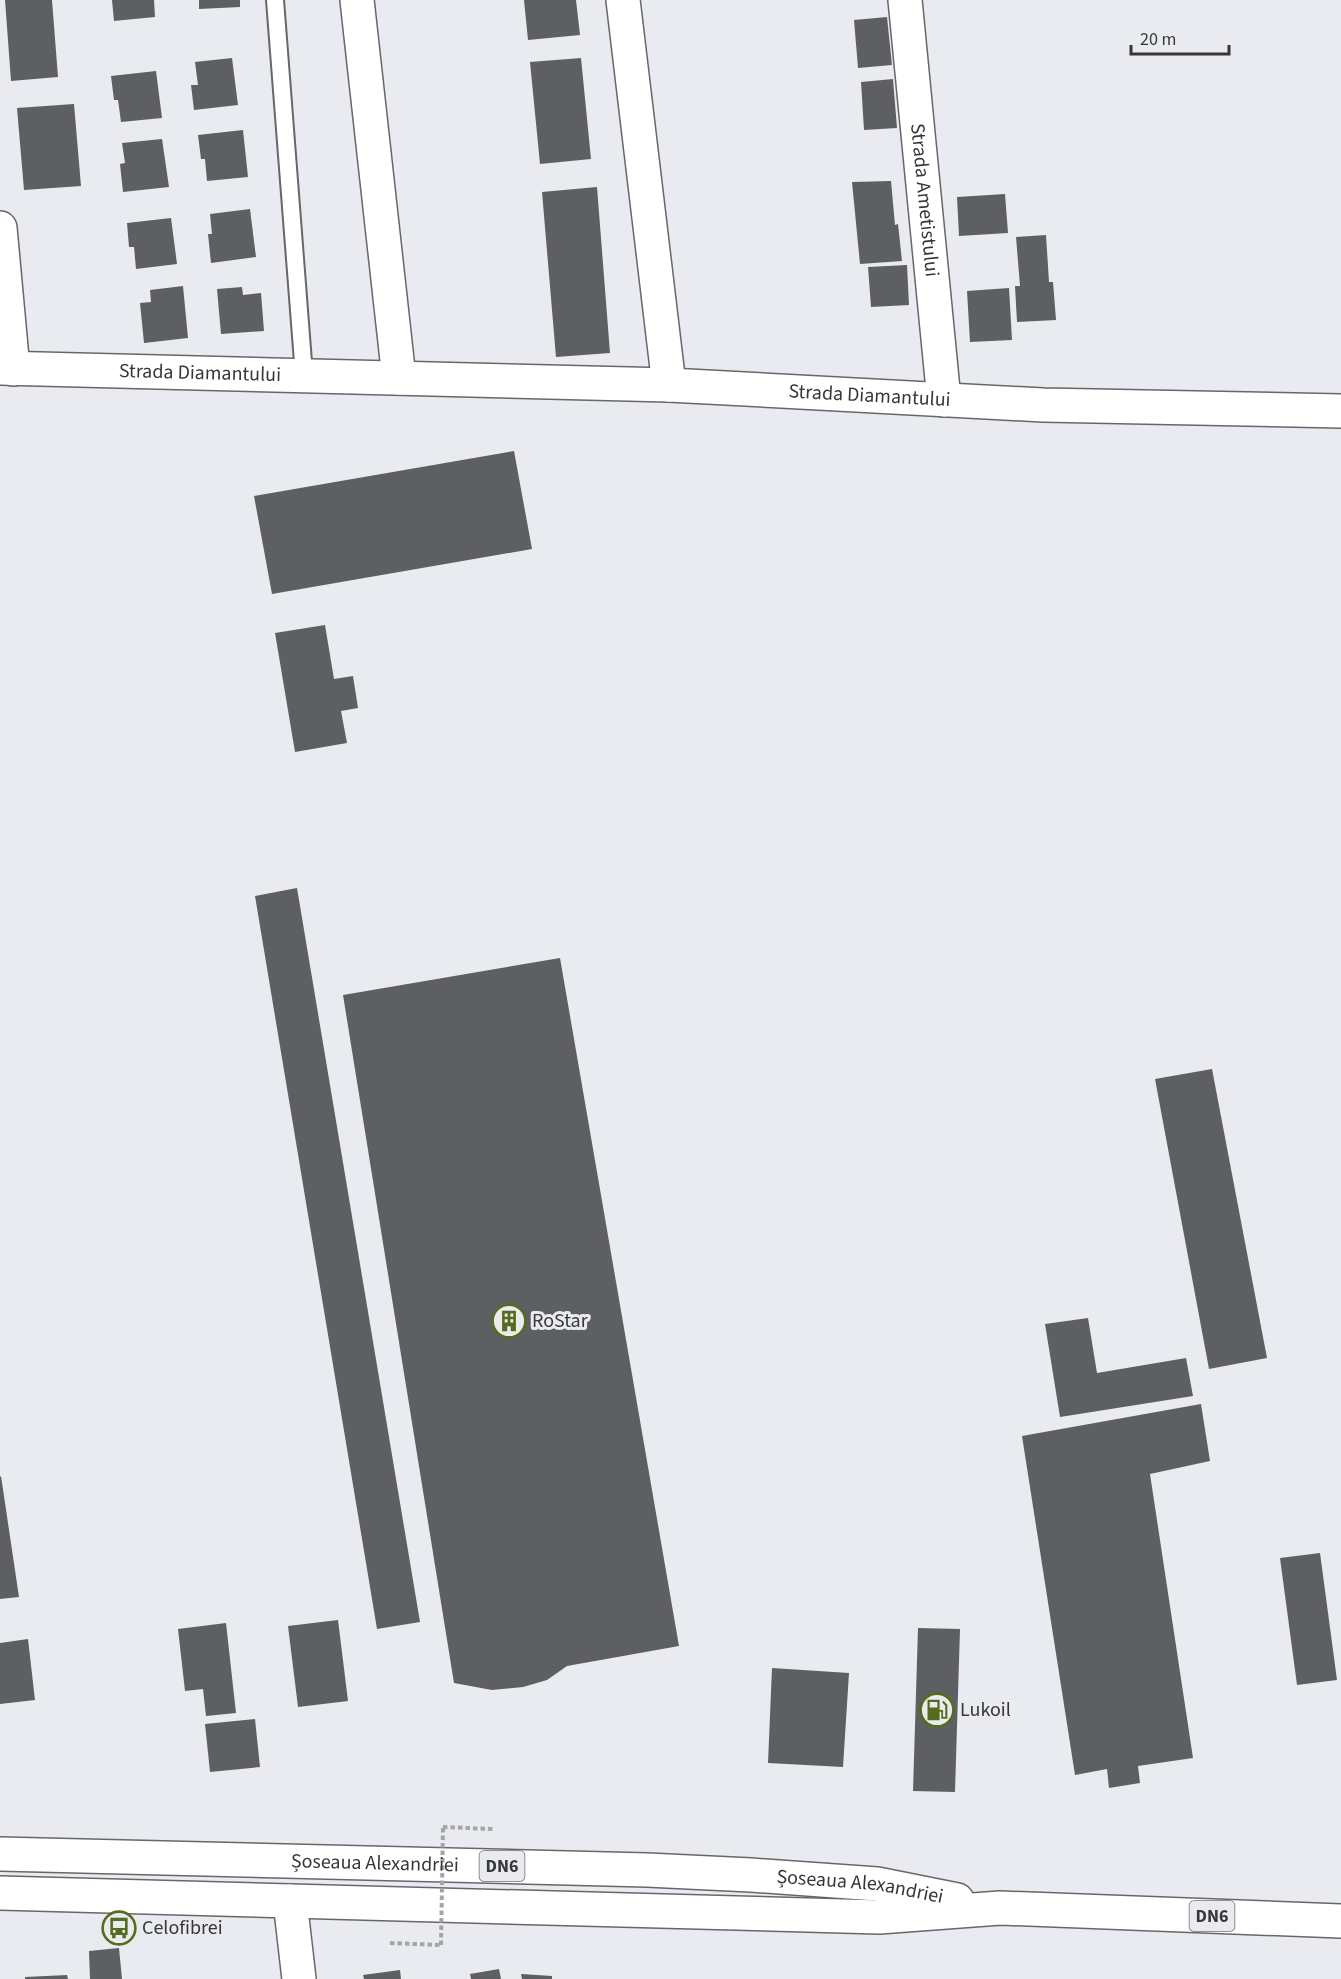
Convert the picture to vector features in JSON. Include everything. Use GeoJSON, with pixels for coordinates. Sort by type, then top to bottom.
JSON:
{"type":"FeatureCollection","features":[{"type":"Feature","properties":{"kind":"street"},"geometry":{"type":"LineString","coordinates":[[357,0],[399,378]]}},
{"type":"Feature","properties":{"kind":"street"},"geometry":{"type":"LineString","coordinates":[[623,0],[669,385]]}},
{"type":"Feature","properties":{"kind":"street","name":"Strada Ametistului"},"geometry":{"type":"LineString","coordinates":[[905,0],[944,400]]}},
{"type":"Feature","properties":{"kind":"street"},"geometry":{"type":"LineString","coordinates":[[0,228],[6,368]]}},
{"type":"Feature","properties":{"kind":"street","name":"Strada Diamantului"},"geometry":{"type":"LineString","coordinates":[[6,368],[669,385],[1043,405],[1341,411]]}},
{"type":"Feature","properties":{"kind":"street","name":"Șoseaua Alexandriei"},"geometry":{"type":"LineString","coordinates":[[0,1854],[647,1870],[751,1875],[877,1884],[1000,1908]]}},
{"type":"Feature","properties":{"kind":"street","name":"Șoseaua Alexandriei"},"geometry":{"type":"LineString","coordinates":[[0,1893],[879,1917],[1000,1908],[1341,1921]]}},
{"type":"Feature","properties":{"kind":"street"},"geometry":{"type":"LineString","coordinates":[[290,1901],[299,1979]]}},
{"type":"Feature","properties":{"kind":"lane"},"geometry":{"type":"LineString","coordinates":[[275,0],[304,375]]}},
{"type":"Feature","properties":{"kind":"path"},"geometry":{"type":"LineString","coordinates":[[390,1942],[441,1945],[443,1827],[493,1829]]}},
{"type":"Feature","properties":{"kind":"building"},"geometry":{"type":"Polygon","coordinates":[[[5,0],[52,0],[58,77],[11,81],[5,0]]]}},
{"type":"Feature","properties":{"kind":"building"},"geometry":{"type":"Polygon","coordinates":[[[112,0],[154,0],[155,17],[114,21],[112,0]]]}},
{"type":"Feature","properties":{"kind":"building"},"geometry":{"type":"Polygon","coordinates":[[[199,0],[240,0],[240,7],[199,9],[199,0]]]}},
{"type":"Feature","properties":{"kind":"building"},"geometry":{"type":"Polygon","coordinates":[[[524,0],[576,0],[580,35],[528,40],[524,0]]]}},
{"type":"Feature","properties":{"kind":"building"},"geometry":{"type":"Polygon","coordinates":[[[887,17],[892,65],[858,68],[854,20],[887,17]]]}},
{"type":"Feature","properties":{"kind":"building"},"geometry":{"type":"Polygon","coordinates":[[[232,58],[238,105],[194,110],[191,85],[198,85],[195,62],[232,58]]]}},
{"type":"Feature","properties":{"kind":"building"},"geometry":{"type":"Polygon","coordinates":[[[581,58],[591,159],[540,164],[530,62],[581,58]]]}},
{"type":"Feature","properties":{"kind":"building"},"geometry":{"type":"Polygon","coordinates":[[[156,71],[162,118],[121,122],[118,100],[114,100],[111,76],[156,71]]]}},
{"type":"Feature","properties":{"kind":"building"},"geometry":{"type":"Polygon","coordinates":[[[893,79],[897,128],[864,130],[861,82],[893,79]]]}},
{"type":"Feature","properties":{"kind":"building"},"geometry":{"type":"Polygon","coordinates":[[[74,104],[81,186],[24,190],[17,108],[74,104]]]}},
{"type":"Feature","properties":{"kind":"building"},"geometry":{"type":"Polygon","coordinates":[[[243,130],[248,177],[207,181],[205,159],[201,159],[198,135],[243,130]]]}},
{"type":"Feature","properties":{"kind":"building"},"geometry":{"type":"Polygon","coordinates":[[[162,139],[169,187],[123,192],[120,164],[125,163],[122,143],[162,139]]]}},
{"type":"Feature","properties":{"kind":"building"},"geometry":{"type":"Polygon","coordinates":[[[891,181],[895,225],[898,224],[902,261],[860,264],[852,182],[891,181]]]}},
{"type":"Feature","properties":{"kind":"building"},"geometry":{"type":"Polygon","coordinates":[[[597,187],[610,353],[556,357],[542,192],[597,187]]]}},
{"type":"Feature","properties":{"kind":"building"},"geometry":{"type":"Polygon","coordinates":[[[1005,194],[1008,233],[959,236],[957,197],[1005,194]]]}},
{"type":"Feature","properties":{"kind":"building"},"geometry":{"type":"Polygon","coordinates":[[[250,209],[256,257],[211,263],[208,234],[212,234],[210,214],[250,209]]]}},
{"type":"Feature","properties":{"kind":"building"},"geometry":{"type":"Polygon","coordinates":[[[171,218],[177,264],[136,269],[134,247],[129,247],[127,223],[171,218]]]}},
{"type":"Feature","properties":{"kind":"building"},"geometry":{"type":"Polygon","coordinates":[[[1046,235],[1049,282],[1053,282],[1056,320],[1017,322],[1015,286],[1020,286],[1016,237],[1046,235]]]}},
{"type":"Feature","properties":{"kind":"building"},"geometry":{"type":"Polygon","coordinates":[[[907,265],[909,305],[871,307],[868,267],[907,265]]]}},
{"type":"Feature","properties":{"kind":"building"},"geometry":{"type":"Polygon","coordinates":[[[183,286],[188,338],[144,343],[140,303],[151,302],[150,290],[183,286]]]}},
{"type":"Feature","properties":{"kind":"building"},"geometry":{"type":"Polygon","coordinates":[[[242,287],[243,295],[261,293],[264,331],[221,334],[217,289],[242,287]]]}},
{"type":"Feature","properties":{"kind":"building"},"geometry":{"type":"Polygon","coordinates":[[[1009,288],[1012,340],[970,342],[967,291],[1009,288]]]}},
{"type":"Feature","properties":{"kind":"building"},"geometry":{"type":"Polygon","coordinates":[[[514,451],[532,549],[272,594],[254,496],[514,451]]]}},
{"type":"Feature","properties":{"kind":"building"},"geometry":{"type":"Polygon","coordinates":[[[325,625],[334,679],[353,676],[358,708],[341,711],[347,743],[295,752],[275,633],[325,625]]]}},
{"type":"Feature","properties":{"kind":"building"},"geometry":{"type":"Polygon","coordinates":[[[297,888],[420,1622],[377,1629],[255,896],[297,888]]]}},
{"type":"Feature","properties":{"kind":"building","name":"RoStar"},"geometry":{"type":"Polygon","coordinates":[[[560,958],[679,1646],[567,1666],[547,1680],[523,1687],[492,1690],[454,1683],[343,995],[560,958]]]}},
{"type":"Feature","properties":{"kind":"building"},"geometry":{"type":"Polygon","coordinates":[[[1212,1069],[1267,1358],[1209,1369],[1155,1079],[1212,1069]]]}},
{"type":"Feature","properties":{"kind":"building"},"geometry":{"type":"Polygon","coordinates":[[[1088,1318],[1097,1373],[1186,1358],[1193,1396],[1060,1417],[1045,1324],[1088,1318]]]}},
{"type":"Feature","properties":{"kind":"building"},"geometry":{"type":"Polygon","coordinates":[[[1201,1404],[1210,1461],[1150,1474],[1193,1758],[1138,1766],[1140,1783],[1109,1788],[1107,1769],[1075,1775],[1022,1436],[1201,1404]]]}},
{"type":"Feature","properties":{"kind":"building"},"geometry":{"type":"Polygon","coordinates":[[[0,1477],[19,1597],[0,1599],[0,1477]]]}},
{"type":"Feature","properties":{"kind":"building"},"geometry":{"type":"Polygon","coordinates":[[[1320,1553],[1337,1680],[1297,1685],[1280,1558],[1320,1553]]]}},
{"type":"Feature","properties":{"kind":"building"},"geometry":{"type":"Polygon","coordinates":[[[338,1620],[348,1701],[298,1707],[288,1626],[338,1620]]]}},
{"type":"Feature","properties":{"kind":"building"},"geometry":{"type":"Polygon","coordinates":[[[226,1623],[236,1713],[206,1716],[203,1689],[185,1691],[178,1629],[226,1623]]]}},
{"type":"Feature","properties":{"kind":"building","name":"Lukoil"},"geometry":{"type":"Polygon","coordinates":[[[918,1628],[960,1629],[955,1792],[913,1791],[918,1628]]]}},
{"type":"Feature","properties":{"kind":"building"},"geometry":{"type":"Polygon","coordinates":[[[28,1639],[35,1700],[0,1704],[0,1643],[28,1639]]]}},
{"type":"Feature","properties":{"kind":"building"},"geometry":{"type":"Polygon","coordinates":[[[772,1668],[849,1673],[843,1767],[768,1763],[772,1668]]]}},
{"type":"Feature","properties":{"kind":"building"},"geometry":{"type":"Polygon","coordinates":[[[255,1719],[260,1767],[210,1772],[205,1724],[255,1719]]]}},
{"type":"Feature","properties":{"kind":"building"},"geometry":{"type":"Polygon","coordinates":[[[119,1948],[122,1979],[90,1979],[89,1951],[119,1948]]]}},
{"type":"Feature","properties":{"kind":"building"},"geometry":{"type":"Polygon","coordinates":[[[499,1969],[501,1979],[471,1979],[470,1974],[499,1969]]]}},
{"type":"Feature","properties":{"kind":"building"},"geometry":{"type":"Polygon","coordinates":[[[400,1970],[401,1979],[364,1979],[363,1975],[400,1970]]]}},
{"type":"Feature","properties":{"kind":"building"},"geometry":{"type":"Polygon","coordinates":[[[521,1974],[552,1976],[552,1979],[522,1979],[521,1974]]]}},
{"type":"Feature","properties":{"kind":"building"},"geometry":{"type":"Polygon","coordinates":[[[67,1975],[68,1979],[25,1979],[25,1977],[67,1975]]]}},
{"type":"Feature","properties":{"kind":"place","name":"RoStar"},"geometry":{"type":"Point","coordinates":[509,1321]}},
{"type":"Feature","properties":{"kind":"place","name":"Lukoil"},"geometry":{"type":"Point","coordinates":[937,1710]}},
{"type":"Feature","properties":{"kind":"place","name":"Celofibrei"},"geometry":{"type":"Point","coordinates":[119,1928]}}]}
